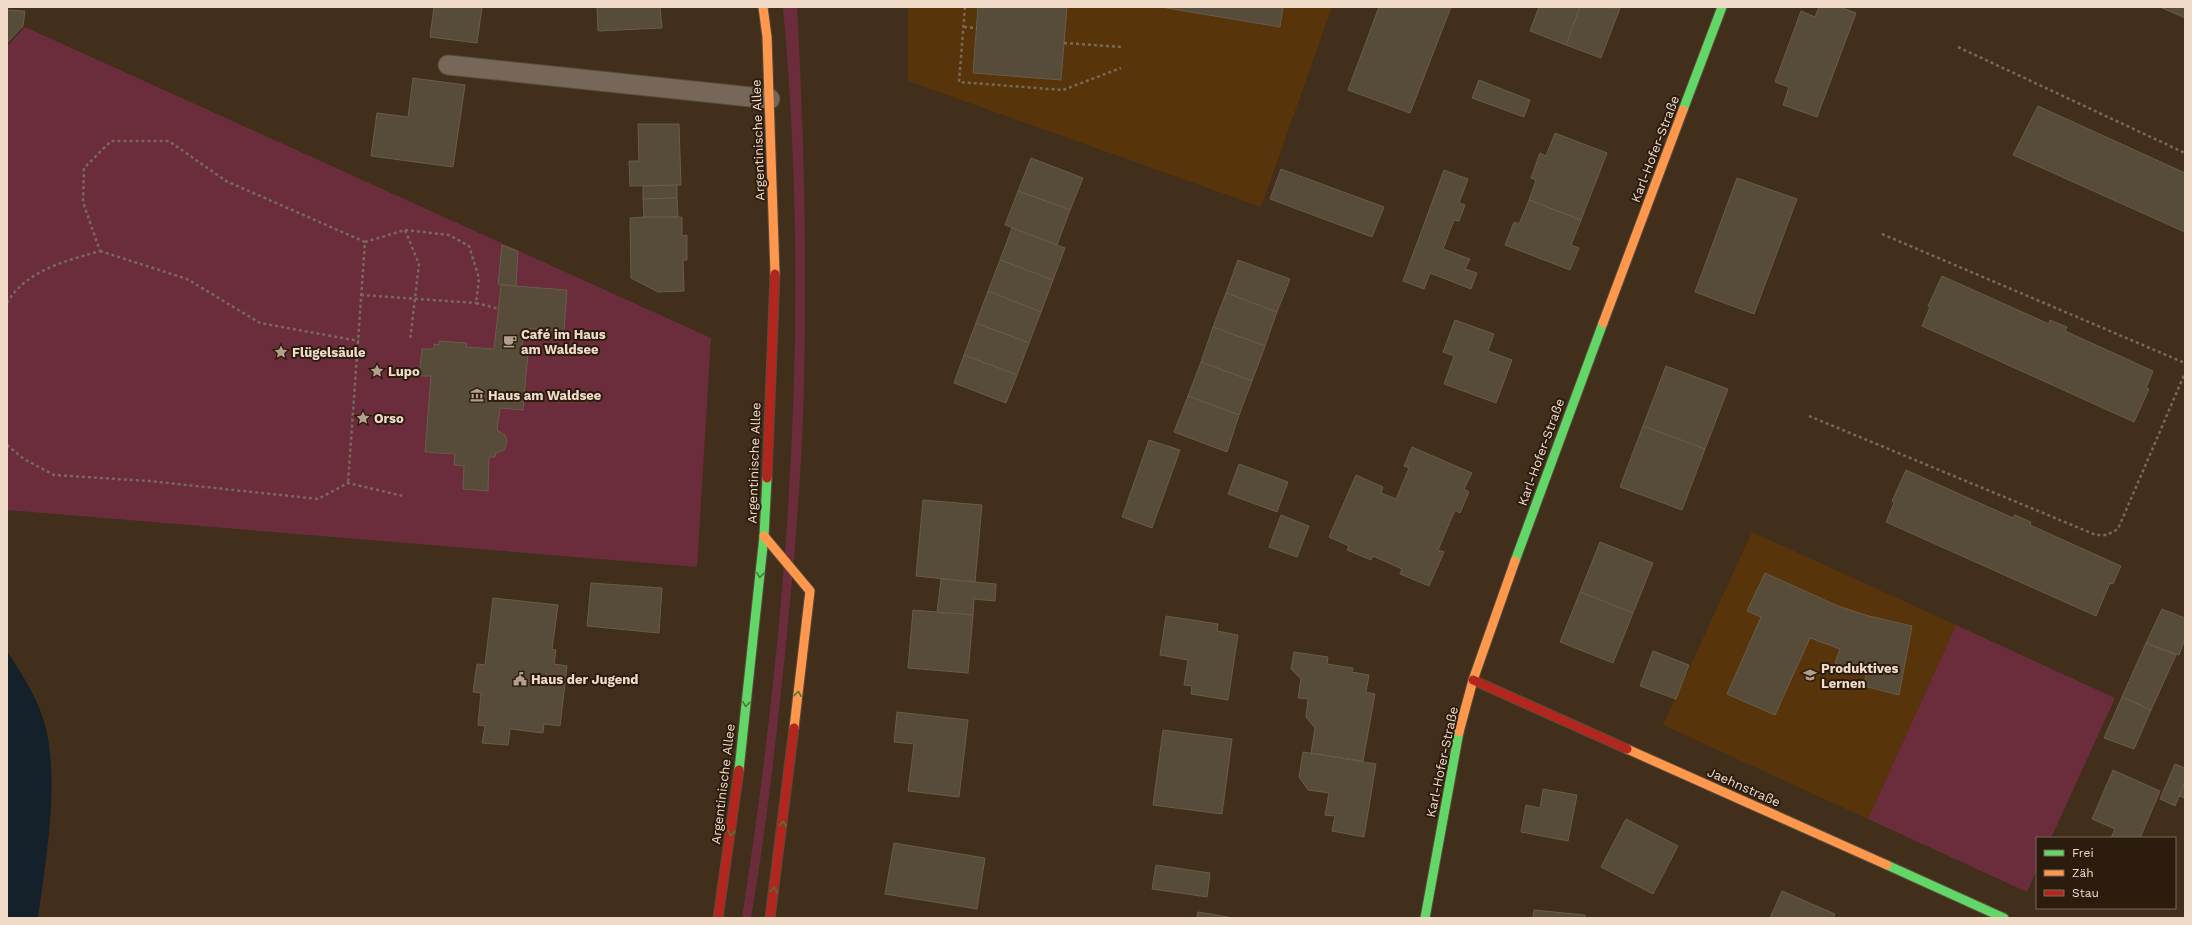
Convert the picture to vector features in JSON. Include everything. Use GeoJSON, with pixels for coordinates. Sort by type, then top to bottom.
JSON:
{"type":"FeatureCollection","features":[{"type":"Feature","properties":{"kind":"street","name":"Argentinische Allee"},"geometry":{"type":"LineString","coordinates":[[718,918],[734,815],[764,536],[775,291],[770,99],[767,37],[763,7]]}},
{"type":"Feature","properties":{"kind":"street","name":"Karl-Hofer-Straße"},"geometry":{"type":"LineString","coordinates":[[1425,918],[1460,729],[1473,680],[1540,489],[1722,7]]}},
{"type":"Feature","properties":{"kind":"street"},"geometry":{"type":"LineString","coordinates":[[764,536],[810,591],[783,822],[770,918]]}},
{"type":"Feature","properties":{"kind":"street","name":"Jaehnstraße"},"geometry":{"type":"LineString","coordinates":[[1473,680],[2004,918]]}},
{"type":"Feature","properties":{"kind":"lane"},"geometry":{"type":"LineString","coordinates":[[448,65],[770,99]]}},
{"type":"Feature","properties":{"kind":"path"},"geometry":{"type":"LineString","coordinates":[[965,7],[960,82],[1063,90],[1121,68]]}},
{"type":"Feature","properties":{"kind":"path"},"geometry":{"type":"LineString","coordinates":[[964,27],[977,28]]}},
{"type":"Feature","properties":{"kind":"path"},"geometry":{"type":"LineString","coordinates":[[1064,43],[1122,47]]}},
{"type":"Feature","properties":{"kind":"path"},"geometry":{"type":"LineString","coordinates":[[1958,47],[2185,153]]}},
{"type":"Feature","properties":{"kind":"path"},"geometry":{"type":"LineString","coordinates":[[100,251],[83,202],[84,168],[111,141],[169,141],[226,181],[365,242],[405,230],[449,235],[469,246],[479,278],[476,303]]}},
{"type":"Feature","properties":{"kind":"path"},"geometry":{"type":"LineString","coordinates":[[405,230],[419,264],[410,341]]}},
{"type":"Feature","properties":{"kind":"path"},"geometry":{"type":"LineString","coordinates":[[1882,234],[2185,363]]}},
{"type":"Feature","properties":{"kind":"path"},"geometry":{"type":"LineString","coordinates":[[348,483],[365,242]]}},
{"type":"Feature","properties":{"kind":"path"},"geometry":{"type":"LineString","coordinates":[[7,303],[14,291],[50,266],[100,251],[187,279],[260,323],[359,341]]}},
{"type":"Feature","properties":{"kind":"path"},"geometry":{"type":"LineString","coordinates":[[361,295],[476,303],[499,309]]}},
{"type":"Feature","properties":{"kind":"path"},"geometry":{"type":"LineString","coordinates":[[1809,416],[2096,535],[2107,535],[2118,529],[2185,373]]}},
{"type":"Feature","properties":{"kind":"path"},"geometry":{"type":"LineString","coordinates":[[7,445],[24,459],[54,475],[149,481],[318,500],[348,483],[403,496]]}},
{"type":"Feature","properties":{"kind":"shaded area"},"geometry":{"type":"Polygon","coordinates":[[[783,7],[797,7],[801,101],[805,289],[804,383],[801,451],[797,519],[782,687],[770,786],[751,918],[742,918],[772,691],[783,577],[791,464],[795,350],[795,236],[791,121],[783,7]]]}},
{"type":"Feature","properties":{"kind":"shaded area"},"geometry":{"type":"Polygon","coordinates":[[[908,7],[1332,7],[1261,207],[908,81],[908,7]]]}},
{"type":"Feature","properties":{"kind":"shaded area"},"geometry":{"type":"Polygon","coordinates":[[[25,27],[711,338],[697,567],[7,510],[7,46],[25,27]]]}},
{"type":"Feature","properties":{"kind":"shaded area","name":"Produktives Lernen"},"geometry":{"type":"Polygon","coordinates":[[[1752,532],[1956,625],[1868,819],[1663,725],[1752,532]]]}},
{"type":"Feature","properties":{"kind":"shaded area"},"geometry":{"type":"Polygon","coordinates":[[[1956,625],[2115,698],[2051,837],[2036,837],[2036,871],[2027,892],[1868,819],[1956,625]]]}},
{"type":"Feature","properties":{"kind":"water"},"geometry":{"type":"Polygon","coordinates":[[[7,651],[36,700],[43,718],[48,740],[51,765],[48,844],[38,918],[7,918],[7,651]]]}},
{"type":"Feature","properties":{"kind":"building"},"geometry":{"type":"Polygon","coordinates":[[[434,7],[482,7],[477,43],[430,37],[434,7]]]}},
{"type":"Feature","properties":{"kind":"building"},"geometry":{"type":"Polygon","coordinates":[[[597,7],[660,7],[662,28],[598,31],[597,7]]]}},
{"type":"Feature","properties":{"kind":"building"},"geometry":{"type":"Polygon","coordinates":[[[978,7],[1067,7],[1061,80],[973,73],[978,7]]]}},
{"type":"Feature","properties":{"kind":"building"},"geometry":{"type":"Polygon","coordinates":[[[1161,7],[1283,7],[1280,27],[1161,7]]]}},
{"type":"Feature","properties":{"kind":"building"},"geometry":{"type":"Polygon","coordinates":[[[1379,7],[1451,7],[1410,113],[1348,90],[1379,7]]]}},
{"type":"Feature","properties":{"kind":"building"},"geometry":{"type":"Polygon","coordinates":[[[1539,7],[1580,7],[1566,45],[1530,31],[1539,7]]]}},
{"type":"Feature","properties":{"kind":"building"},"geometry":{"type":"Polygon","coordinates":[[[1580,7],[1620,8],[1601,58],[1566,45],[1580,7]]]}},
{"type":"Feature","properties":{"kind":"building"},"geometry":{"type":"Polygon","coordinates":[[[1819,7],[1840,7],[1856,13],[1817,117],[1783,105],[1789,87],[1775,82],[1801,11],[1815,17],[1819,7]]]}},
{"type":"Feature","properties":{"kind":"building"},"geometry":{"type":"Polygon","coordinates":[[[2160,7],[2185,7],[2185,18],[2160,7]]]}},
{"type":"Feature","properties":{"kind":"building"},"geometry":{"type":"Polygon","coordinates":[[[7,10],[25,11],[23,26],[7,43],[7,10]]]}},
{"type":"Feature","properties":{"kind":"building"},"geometry":{"type":"Polygon","coordinates":[[[413,78],[465,85],[453,167],[371,156],[377,113],[408,117],[413,78]]]}},
{"type":"Feature","properties":{"kind":"building"},"geometry":{"type":"Polygon","coordinates":[[[1479,80],[1530,100],[1524,117],[1472,98],[1479,80]]]}},
{"type":"Feature","properties":{"kind":"building"},"geometry":{"type":"Polygon","coordinates":[[[2038,106],[2185,173],[2185,232],[2013,155],[2038,106]]]}},
{"type":"Feature","properties":{"kind":"building"},"geometry":{"type":"Polygon","coordinates":[[[638,124],[679,124],[681,185],[630,186],[629,161],[639,161],[638,124]]]}},
{"type":"Feature","properties":{"kind":"building"},"geometry":{"type":"Polygon","coordinates":[[[1555,133],[1607,153],[1581,220],[1529,200],[1536,180],[1531,178],[1540,153],[1546,156],[1555,133]]]}},
{"type":"Feature","properties":{"kind":"building"},"geometry":{"type":"Polygon","coordinates":[[[1031,158],[1083,178],[1070,210],[1018,191],[1031,158]]]}},
{"type":"Feature","properties":{"kind":"building"},"geometry":{"type":"Polygon","coordinates":[[[1281,169],[1384,207],[1372,237],[1270,199],[1281,169]]]}},
{"type":"Feature","properties":{"kind":"building"},"geometry":{"type":"Polygon","coordinates":[[[1444,170],[1468,179],[1459,203],[1465,205],[1459,221],[1454,220],[1443,249],[1470,259],[1465,269],[1477,273],[1471,289],[1430,273],[1424,289],[1403,281],[1444,170]]]}},
{"type":"Feature","properties":{"kind":"building"},"geometry":{"type":"Polygon","coordinates":[[[1737,178],[1797,199],[1754,314],[1695,292],[1737,178]]]}},
{"type":"Feature","properties":{"kind":"building"},"geometry":{"type":"Polygon","coordinates":[[[677,185],[677,198],[643,199],[643,186],[677,185]]]}},
{"type":"Feature","properties":{"kind":"building"},"geometry":{"type":"Polygon","coordinates":[[[1018,191],[1070,210],[1057,245],[1005,225],[1018,191]]]}},
{"type":"Feature","properties":{"kind":"building"},"geometry":{"type":"Polygon","coordinates":[[[677,198],[678,217],[644,217],[643,199],[677,198]]]}},
{"type":"Feature","properties":{"kind":"building"},"geometry":{"type":"Polygon","coordinates":[[[1529,200],[1581,220],[1571,245],[1579,248],[1570,270],[1505,245],[1514,222],[1519,224],[1529,200]]]}},
{"type":"Feature","properties":{"kind":"building"},"geometry":{"type":"Polygon","coordinates":[[[682,217],[682,236],[687,235],[687,260],[683,260],[684,291],[658,292],[631,278],[630,218],[682,217]]]}},
{"type":"Feature","properties":{"kind":"building"},"geometry":{"type":"Polygon","coordinates":[[[1012,228],[1065,248],[1053,280],[1000,260],[1012,228]]]}},
{"type":"Feature","properties":{"kind":"building"},"geometry":{"type":"Polygon","coordinates":[[[502,245],[518,251],[516,286],[498,284],[502,245]]]}},
{"type":"Feature","properties":{"kind":"building"},"geometry":{"type":"Polygon","coordinates":[[[1000,260],[1053,280],[1041,312],[988,291],[1000,260]]]}},
{"type":"Feature","properties":{"kind":"building"},"geometry":{"type":"Polygon","coordinates":[[[1238,260],[1290,279],[1277,312],[1226,293],[1238,260]]]}},
{"type":"Feature","properties":{"kind":"building"},"geometry":{"type":"Polygon","coordinates":[[[1942,276],[2049,324],[2050,320],[2067,327],[2065,331],[2153,371],[2146,388],[2149,389],[2134,422],[1922,326],[1930,307],[1928,306],[1942,276]]]}},
{"type":"Feature","properties":{"kind":"building","name":"Haus am Waldsee"},"geometry":{"type":"Polygon","coordinates":[[[501,285],[567,290],[564,331],[524,328],[522,352],[528,352],[523,410],[500,408],[497,430],[505,435],[507,442],[504,450],[496,453],[495,457],[489,457],[488,491],[463,489],[464,466],[454,465],[455,454],[425,452],[431,376],[419,376],[422,349],[434,349],[434,344],[439,345],[439,341],[467,343],[466,347],[494,349],[501,285]]]}},
{"type":"Feature","properties":{"kind":"building"},"geometry":{"type":"Polygon","coordinates":[[[988,291],[1041,312],[1029,343],[976,323],[988,291]]]}},
{"type":"Feature","properties":{"kind":"building"},"geometry":{"type":"Polygon","coordinates":[[[1226,293],[1277,312],[1265,346],[1213,327],[1226,293]]]}},
{"type":"Feature","properties":{"kind":"building"},"geometry":{"type":"Polygon","coordinates":[[[1455,320],[1494,334],[1488,351],[1512,360],[1496,403],[1444,384],[1454,356],[1443,352],[1455,320]]]}},
{"type":"Feature","properties":{"kind":"building"},"geometry":{"type":"Polygon","coordinates":[[[976,323],[1029,343],[1017,375],[964,355],[976,323]]]}},
{"type":"Feature","properties":{"kind":"building"},"geometry":{"type":"Polygon","coordinates":[[[1213,327],[1265,346],[1252,381],[1201,362],[1213,327]]]}},
{"type":"Feature","properties":{"kind":"building"},"geometry":{"type":"Polygon","coordinates":[[[964,355],[1017,375],[1006,403],[954,383],[964,355]]]}},
{"type":"Feature","properties":{"kind":"building"},"geometry":{"type":"Polygon","coordinates":[[[1201,362],[1252,381],[1239,415],[1188,396],[1201,362]]]}},
{"type":"Feature","properties":{"kind":"building"},"geometry":{"type":"Polygon","coordinates":[[[1666,366],[1728,389],[1705,449],[1643,426],[1666,366]]]}},
{"type":"Feature","properties":{"kind":"building"},"geometry":{"type":"Polygon","coordinates":[[[1188,396],[1239,415],[1227,452],[1174,432],[1188,396]]]}},
{"type":"Feature","properties":{"kind":"building"},"geometry":{"type":"Polygon","coordinates":[[[1643,426],[1705,449],[1682,510],[1620,487],[1643,426]]]}},
{"type":"Feature","properties":{"kind":"building"},"geometry":{"type":"Polygon","coordinates":[[[1149,440],[1180,450],[1152,528],[1122,517],[1149,440]]]}},
{"type":"Feature","properties":{"kind":"building"},"geometry":{"type":"Polygon","coordinates":[[[1412,447],[1472,473],[1464,489],[1469,492],[1460,513],[1455,510],[1438,550],[1444,552],[1429,586],[1400,574],[1402,569],[1373,556],[1371,560],[1347,550],[1349,546],[1329,537],[1356,475],[1383,487],[1381,493],[1396,499],[1409,468],[1404,466],[1412,447]]]}},
{"type":"Feature","properties":{"kind":"building"},"geometry":{"type":"Polygon","coordinates":[[[1239,464],[1288,482],[1277,512],[1228,494],[1239,464]]]}},
{"type":"Feature","properties":{"kind":"building"},"geometry":{"type":"Polygon","coordinates":[[[1906,470],[2013,518],[2015,515],[2031,522],[2030,525],[2121,566],[2113,584],[2110,583],[2096,616],[1886,522],[1894,503],[1892,501],[1906,470]]]}},
{"type":"Feature","properties":{"kind":"building"},"geometry":{"type":"Polygon","coordinates":[[[923,500],[982,505],[975,582],[916,576],[923,500]]]}},
{"type":"Feature","properties":{"kind":"building"},"geometry":{"type":"Polygon","coordinates":[[[1281,515],[1309,526],[1297,557],[1269,547],[1281,515]]]}},
{"type":"Feature","properties":{"kind":"building"},"geometry":{"type":"Polygon","coordinates":[[[1600,542],[1653,563],[1633,613],[1580,592],[1600,542]]]}},
{"type":"Feature","properties":{"kind":"building"},"geometry":{"type":"Polygon","coordinates":[[[1765,573],[1838,606],[1869,616],[1912,626],[1899,695],[1864,686],[1866,674],[1835,663],[1840,649],[1810,638],[1775,715],[1727,694],[1761,617],[1747,611],[1765,573]]]}},
{"type":"Feature","properties":{"kind":"building"},"geometry":{"type":"Polygon","coordinates":[[[941,579],[996,584],[995,601],[974,599],[973,615],[937,612],[941,579]]]}},
{"type":"Feature","properties":{"kind":"building"},"geometry":{"type":"Polygon","coordinates":[[[591,583],[662,588],[659,633],[587,626],[591,583]]]}},
{"type":"Feature","properties":{"kind":"building"},"geometry":{"type":"Polygon","coordinates":[[[1580,592],[1633,613],[1613,663],[1560,642],[1580,592]]]}},
{"type":"Feature","properties":{"kind":"building","name":"Haus der Jugend"},"geometry":{"type":"Polygon","coordinates":[[[493,598],[558,605],[552,649],[556,650],[554,664],[567,666],[560,726],[544,724],[543,733],[510,729],[508,745],[482,743],[485,726],[478,725],[481,693],[473,692],[477,664],[485,665],[493,598]]]}},
{"type":"Feature","properties":{"kind":"building"},"geometry":{"type":"Polygon","coordinates":[[[2162,609],[2185,618],[2185,638],[2179,655],[2146,643],[2162,609]]]}},
{"type":"Feature","properties":{"kind":"building"},"geometry":{"type":"Polygon","coordinates":[[[913,610],[973,615],[968,673],[908,668],[913,610]]]}},
{"type":"Feature","properties":{"kind":"building"},"geometry":{"type":"Polygon","coordinates":[[[1166,616],[1218,624],[1217,631],[1238,635],[1228,700],[1191,694],[1192,686],[1184,685],[1188,660],[1160,655],[1166,616]]]}},
{"type":"Feature","properties":{"kind":"building"},"geometry":{"type":"Polygon","coordinates":[[[2146,643],[2176,655],[2151,710],[2122,697],[2146,643]]]}},
{"type":"Feature","properties":{"kind":"building"},"geometry":{"type":"Polygon","coordinates":[[[1653,651],[1689,665],[1676,699],[1640,686],[1653,651]]]}},
{"type":"Feature","properties":{"kind":"building"},"geometry":{"type":"Polygon","coordinates":[[[1294,652],[1328,657],[1327,664],[1353,668],[1352,672],[1369,675],[1366,692],[1375,694],[1363,761],[1311,753],[1315,728],[1306,717],[1308,699],[1298,698],[1301,679],[1291,669],[1294,652]]]}},
{"type":"Feature","properties":{"kind":"building"},"geometry":{"type":"Polygon","coordinates":[[[2122,697],[2151,710],[2134,749],[2104,738],[2122,697]]]}},
{"type":"Feature","properties":{"kind":"building"},"geometry":{"type":"Polygon","coordinates":[[[897,712],[968,720],[959,797],[908,791],[914,744],[894,742],[897,712]]]}},
{"type":"Feature","properties":{"kind":"building"},"geometry":{"type":"Polygon","coordinates":[[[1163,730],[1232,739],[1222,814],[1153,805],[1163,730]]]}},
{"type":"Feature","properties":{"kind":"building"},"geometry":{"type":"Polygon","coordinates":[[[1303,752],[1376,764],[1364,837],[1332,831],[1335,816],[1325,815],[1329,793],[1308,790],[1299,777],[1303,752]]]}},
{"type":"Feature","properties":{"kind":"building"},"geometry":{"type":"Polygon","coordinates":[[[2175,764],[2185,768],[2185,782],[2175,806],[2160,799],[2175,764]]]}},
{"type":"Feature","properties":{"kind":"building"},"geometry":{"type":"Polygon","coordinates":[[[2113,770],[2160,791],[2140,837],[2111,837],[2115,829],[2092,819],[2113,770]]]}},
{"type":"Feature","properties":{"kind":"building"},"geometry":{"type":"Polygon","coordinates":[[[2185,782],[2185,798],[2179,796],[2185,782]]]}},
{"type":"Feature","properties":{"kind":"building"},"geometry":{"type":"Polygon","coordinates":[[[1543,789],[1577,795],[1568,841],[1521,832],[1526,805],[1540,808],[1543,789]]]}},
{"type":"Feature","properties":{"kind":"building"},"geometry":{"type":"Polygon","coordinates":[[[1626,819],[1678,846],[1653,894],[1601,867],[1626,819]]]}},
{"type":"Feature","properties":{"kind":"building"},"geometry":{"type":"Polygon","coordinates":[[[894,843],[985,858],[977,909],[885,894],[894,843]]]}},
{"type":"Feature","properties":{"kind":"building"},"geometry":{"type":"Polygon","coordinates":[[[1156,865],[1210,873],[1207,897],[1152,889],[1156,865]]]}},
{"type":"Feature","properties":{"kind":"building"},"geometry":{"type":"Polygon","coordinates":[[[1782,891],[1835,914],[1833,918],[1770,918],[1782,891]]]}},
{"type":"Feature","properties":{"kind":"building"},"geometry":{"type":"Polygon","coordinates":[[[1534,910],[1585,915],[1585,918],[1533,918],[1534,910]]]}},
{"type":"Feature","properties":{"kind":"building"},"geometry":{"type":"Polygon","coordinates":[[[1198,912],[1234,918],[1197,918],[1198,912]]]}},
{"type":"Feature","properties":{"kind":"traffic: fast"},"geometry":{"type":"LineString","coordinates":[[1683,110],[1722,7]]}},
{"type":"Feature","properties":{"kind":"traffic: fast"},"geometry":{"type":"LineString","coordinates":[[1515,561],[1603,323]]}},
{"type":"Feature","properties":{"kind":"traffic: fast"},"geometry":{"type":"LineString","coordinates":[[739,770],[764,536],[767,478]]}},
{"type":"Feature","properties":{"kind":"traffic: fast"},"geometry":{"type":"LineString","coordinates":[[1425,918],[1459,732]]}},
{"type":"Feature","properties":{"kind":"traffic: fast"},"geometry":{"type":"LineString","coordinates":[[1887,865],[2004,918]]}},
{"type":"Feature","properties":{"kind":"traffic: slow"},"geometry":{"type":"LineString","coordinates":[[763,7],[767,37],[775,274]]}},
{"type":"Feature","properties":{"kind":"traffic: slow"},"geometry":{"type":"LineString","coordinates":[[1603,323],[1683,110]]}},
{"type":"Feature","properties":{"kind":"traffic: slow"},"geometry":{"type":"LineString","coordinates":[[764,536],[810,591],[794,728]]}},
{"type":"Feature","properties":{"kind":"traffic: slow"},"geometry":{"type":"LineString","coordinates":[[1459,732],[1473,680],[1515,561]]}},
{"type":"Feature","properties":{"kind":"traffic: slow"},"geometry":{"type":"LineString","coordinates":[[1627,749],[1887,865]]}},
{"type":"Feature","properties":{"kind":"traffic: jam"},"geometry":{"type":"LineString","coordinates":[[767,478],[775,274]]}},
{"type":"Feature","properties":{"kind":"traffic: jam"},"geometry":{"type":"LineString","coordinates":[[1473,680],[1627,749]]}},
{"type":"Feature","properties":{"kind":"traffic: jam"},"geometry":{"type":"LineString","coordinates":[[770,918],[794,728]]}},
{"type":"Feature","properties":{"kind":"traffic: jam"},"geometry":{"type":"LineString","coordinates":[[718,918],[739,770]]}},
{"type":"Feature","properties":{"kind":"place","name":"Café im Haus am Waldsee"},"geometry":{"type":"Point","coordinates":[510,341]}},
{"type":"Feature","properties":{"kind":"place","name":"Flügelsäule"},"geometry":{"type":"Point","coordinates":[281,352]}},
{"type":"Feature","properties":{"kind":"place","name":"Lupo"},"geometry":{"type":"Point","coordinates":[377,371]}},
{"type":"Feature","properties":{"kind":"place","name":"Haus am Waldsee"},"geometry":{"type":"Point","coordinates":[477,395]}},
{"type":"Feature","properties":{"kind":"place","name":"Orso"},"geometry":{"type":"Point","coordinates":[363,418]}},
{"type":"Feature","properties":{"kind":"place","name":"Produktives Lernen"},"geometry":{"type":"Point","coordinates":[1810,675]}},
{"type":"Feature","properties":{"kind":"place","name":"Haus der Jugend"},"geometry":{"type":"Point","coordinates":[520,679]}}]}
